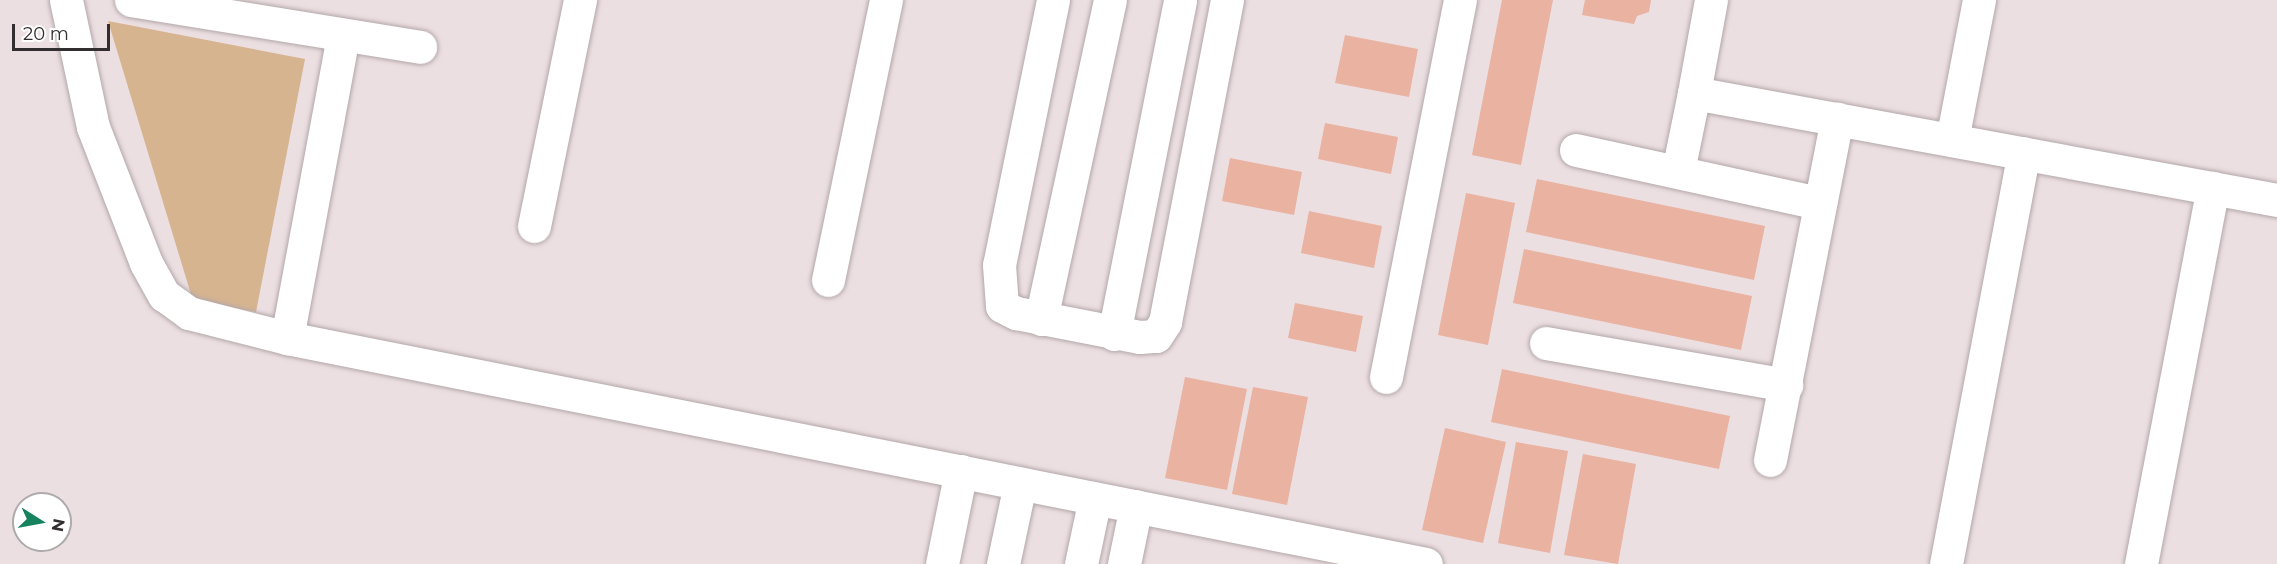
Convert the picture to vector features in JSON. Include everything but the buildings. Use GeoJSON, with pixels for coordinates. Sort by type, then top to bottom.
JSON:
{"type":"FeatureCollection","features":[{"type":"Feature","properties":{"kind":"street"},"geometry":{"type":"LineString","coordinates":[[66,0],[93,127],[146,263],[164,295],[189,313],[286,338],[1136,506],[1405,562]]}},
{"type":"Feature","properties":{"kind":"street"},"geometry":{"type":"LineString","coordinates":[[131,0],[420,47]]}},
{"type":"Feature","properties":{"kind":"street"},"geometry":{"type":"LineString","coordinates":[[534,226],[580,0]]}},
{"type":"Feature","properties":{"kind":"street"},"geometry":{"type":"LineString","coordinates":[[828,280],[886,0]]}},
{"type":"Feature","properties":{"kind":"street"},"geometry":{"type":"LineString","coordinates":[[1053,0],[999,265],[1002,306],[1041,319],[1114,334],[1156,336],[1165,322],[1227,0]]}},
{"type":"Feature","properties":{"kind":"street"},"geometry":{"type":"LineString","coordinates":[[1041,319],[1110,0]]}},
{"type":"Feature","properties":{"kind":"street"},"geometry":{"type":"LineString","coordinates":[[1114,334],[1180,0]]}},
{"type":"Feature","properties":{"kind":"street"},"geometry":{"type":"LineString","coordinates":[[1386,377],[1461,0]]}},
{"type":"Feature","properties":{"kind":"street"},"geometry":{"type":"LineString","coordinates":[[1678,171],[1711,0]]}},
{"type":"Feature","properties":{"kind":"street"},"geometry":{"type":"LineString","coordinates":[[1952,140],[1979,0]]}},
{"type":"Feature","properties":{"kind":"street"},"geometry":{"type":"LineString","coordinates":[[286,338],[343,35]]}},
{"type":"Feature","properties":{"kind":"street"},"geometry":{"type":"LineString","coordinates":[[1694,93],[2277,200]]}},
{"type":"Feature","properties":{"kind":"street"},"geometry":{"type":"LineString","coordinates":[[1770,460],[1837,119]]}},
{"type":"Feature","properties":{"kind":"street"},"geometry":{"type":"LineString","coordinates":[[1576,150],[1820,203]]}},
{"type":"Feature","properties":{"kind":"street"},"geometry":{"type":"LineString","coordinates":[[1946,564],[2024,153]]}},
{"type":"Feature","properties":{"kind":"street"},"geometry":{"type":"LineString","coordinates":[[2141,564],[2213,188]]}},
{"type":"Feature","properties":{"kind":"street"},"geometry":{"type":"LineString","coordinates":[[1546,343],[1786,385]]}},
{"type":"Feature","properties":{"kind":"street"},"geometry":{"type":"LineString","coordinates":[[942,564],[961,471]]}},
{"type":"Feature","properties":{"kind":"street"},"geometry":{"type":"LineString","coordinates":[[1003,564],[1020,483]]}},
{"type":"Feature","properties":{"kind":"street"},"geometry":{"type":"LineString","coordinates":[[1081,564],[1095,498]]}},
{"type":"Feature","properties":{"kind":"street"},"geometry":{"type":"LineString","coordinates":[[1124,564],[1136,506]]}},
{"type":"Feature","properties":{"kind":"shaded area"},"geometry":{"type":"Polygon","coordinates":[[[108,21],[305,59],[256,312],[193,301],[108,21]]]}}]}
